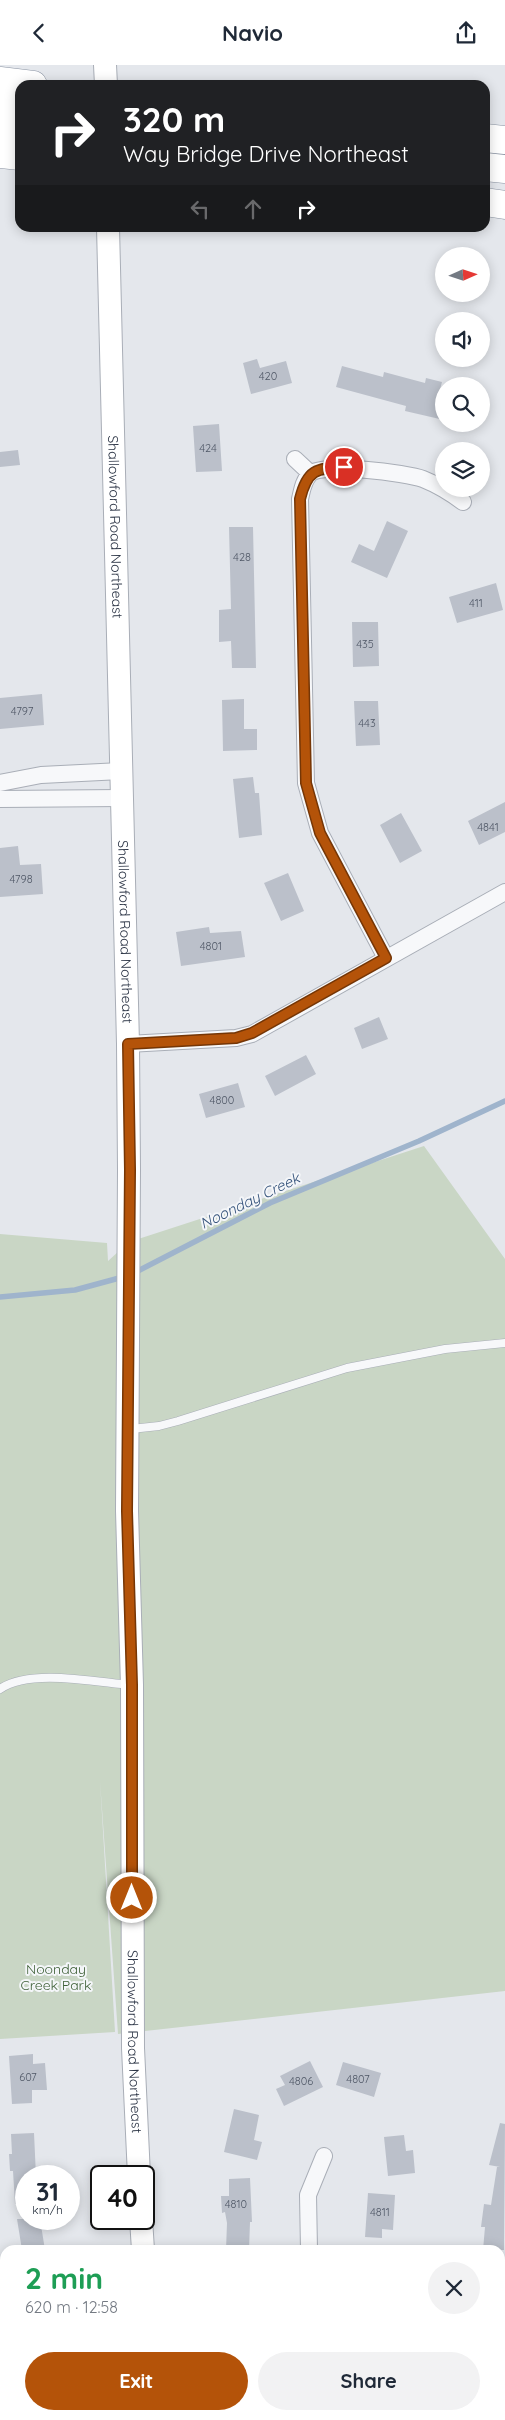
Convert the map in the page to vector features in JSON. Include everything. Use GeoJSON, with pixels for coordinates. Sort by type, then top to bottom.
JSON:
{"type":"FeatureCollection","features":[{"type":"Feature","properties":{"kind":"highway"},"geometry":{"type":"LineString","coordinates":[[0,81],[15,83]]}},
{"type":"Feature","properties":{"kind":"highway"},"geometry":{"type":"LineString","coordinates":[[0,109],[15,110]]}},
{"type":"Feature","properties":{"kind":"highway"},"geometry":{"type":"LineString","coordinates":[[0,130],[15,132]]}},
{"type":"Feature","properties":{"kind":"highway"},"geometry":{"type":"LineString","coordinates":[[490,138],[505,140]]}},
{"type":"Feature","properties":{"kind":"highway"},"geometry":{"type":"LineString","coordinates":[[0,154],[15,156]]}},
{"type":"Feature","properties":{"kind":"highway"},"geometry":{"type":"LineString","coordinates":[[490,168],[505,169]]}},
{"type":"Feature","properties":{"kind":"highway"},"geometry":{"type":"LineString","coordinates":[[490,203],[505,205]]}},
{"type":"Feature","properties":{"kind":"highway"},"geometry":{"type":"LineString","coordinates":[[490,212],[505,213]]}},
{"type":"Feature","properties":{"kind":"street"},"geometry":{"type":"LineString","coordinates":[[105,65],[106,80]]}},
{"type":"Feature","properties":{"kind":"street","name":"Shallowford Road Northeast"},"geometry":{"type":"LineString","coordinates":[[108,236],[128,1044],[127,1429],[132,1685],[132,2048],[138,2165]]}},
{"type":"Feature","properties":{"kind":"street"},"geometry":{"type":"LineString","coordinates":[[295,459],[310,473]]}},
{"type":"Feature","properties":{"kind":"street"},"geometry":{"type":"LineString","coordinates":[[386,958],[320,833],[306,783],[300,499],[303,485],[310,473],[326,468],[344,467],[421,478],[443,488],[463,502]]}},
{"type":"Feature","properties":{"kind":"street"},"geometry":{"type":"LineString","coordinates":[[0,783],[41,775],[121,771]]}},
{"type":"Feature","properties":{"kind":"street"},"geometry":{"type":"LineString","coordinates":[[0,799],[122,798]]}},
{"type":"Feature","properties":{"kind":"street"},"geometry":{"type":"LineString","coordinates":[[128,1044],[236,1038],[252,1033],[505,892]]}},
{"type":"Feature","properties":{"kind":"street"},"geometry":{"type":"LineString","coordinates":[[309,2245],[308,2195],[324,2156]]}},
{"type":"Feature","properties":{"kind":"street"},"geometry":{"type":"LineString","coordinates":[[142,2230],[143,2245]]}},
{"type":"Feature","properties":{"kind":"lane"},"geometry":{"type":"LineString","coordinates":[[127,1429],[159,1426],[178,1421],[329,1373],[386,1359],[445,1349],[505,1343]]}},
{"type":"Feature","properties":{"kind":"lane"},"geometry":{"type":"LineString","coordinates":[[0,1689],[17,1681],[43,1679],[132,1685]]}},
{"type":"Feature","properties":{"kind":"green space","name":"Noonday Creek Park"},"geometry":{"type":"Polygon","coordinates":[[[424,1146],[505,1259],[505,1991],[118,2034],[100,1781],[115,2032],[0,2039],[0,1234],[107,1243],[108,1261],[129,1242],[424,1146]]]}},
{"type":"Feature","properties":{"kind":"building"},"geometry":{"type":"Polygon","coordinates":[[[257,359],[260,368],[286,361],[292,383],[251,394],[243,363],[257,359]]]}},
{"type":"Feature","properties":{"kind":"building"},"geometry":{"type":"Polygon","coordinates":[[[342,366],[383,377],[384,372],[425,383],[426,378],[435,380],[435,418],[405,411],[406,406],[336,387],[342,366]]]}},
{"type":"Feature","properties":{"kind":"building"},"geometry":{"type":"Polygon","coordinates":[[[219,424],[222,471],[196,472],[193,426],[219,424]]]}},
{"type":"Feature","properties":{"kind":"building"},"geometry":{"type":"Polygon","coordinates":[[[18,450],[20,465],[0,467],[0,452],[18,450]]]}},
{"type":"Feature","properties":{"kind":"building"},"geometry":{"type":"Polygon","coordinates":[[[387,521],[408,531],[387,578],[351,562],[359,544],[374,551],[387,521]]]}},
{"type":"Feature","properties":{"kind":"building"},"geometry":{"type":"Polygon","coordinates":[[[229,527],[253,527],[256,668],[232,668],[231,641],[219,642],[219,610],[231,609],[229,527]]]}},
{"type":"Feature","properties":{"kind":"building"},"geometry":{"type":"Polygon","coordinates":[[[496,583],[503,610],[457,623],[449,597],[496,583]]]}},
{"type":"Feature","properties":{"kind":"building"},"geometry":{"type":"Polygon","coordinates":[[[352,622],[378,622],[379,666],[353,667],[352,622]]]}},
{"type":"Feature","properties":{"kind":"building"},"geometry":{"type":"Polygon","coordinates":[[[42,694],[44,725],[0,729],[0,698],[42,694]]]}},
{"type":"Feature","properties":{"kind":"building"},"geometry":{"type":"Polygon","coordinates":[[[244,699],[244,729],[257,729],[257,750],[223,751],[222,700],[244,699]]]}},
{"type":"Feature","properties":{"kind":"building"},"geometry":{"type":"Polygon","coordinates":[[[354,701],[378,701],[380,745],[356,746],[354,701]]]}},
{"type":"Feature","properties":{"kind":"building"},"geometry":{"type":"Polygon","coordinates":[[[253,777],[255,793],[259,793],[262,835],[239,838],[233,779],[253,777]]]}},
{"type":"Feature","properties":{"kind":"building"},"geometry":{"type":"Polygon","coordinates":[[[505,802],[505,832],[479,845],[468,821],[505,802]]]}},
{"type":"Feature","properties":{"kind":"building"},"geometry":{"type":"Polygon","coordinates":[[[401,813],[422,851],[400,863],[380,825],[401,813]]]}},
{"type":"Feature","properties":{"kind":"building"},"geometry":{"type":"Polygon","coordinates":[[[18,846],[20,865],[41,864],[43,894],[0,897],[0,848],[18,846]]]}},
{"type":"Feature","properties":{"kind":"building"},"geometry":{"type":"Polygon","coordinates":[[[288,873],[304,911],[281,921],[264,883],[288,873]]]}},
{"type":"Feature","properties":{"kind":"building"},"geometry":{"type":"Polygon","coordinates":[[[209,927],[210,933],[241,931],[245,957],[181,966],[176,932],[209,927]]]}},
{"type":"Feature","properties":{"kind":"building"},"geometry":{"type":"Polygon","coordinates":[[[379,1017],[388,1039],[362,1049],[354,1028],[379,1017]]]}},
{"type":"Feature","properties":{"kind":"building"},"geometry":{"type":"Polygon","coordinates":[[[306,1055],[316,1074],[275,1096],[265,1076],[306,1055]]]}},
{"type":"Feature","properties":{"kind":"building"},"geometry":{"type":"Polygon","coordinates":[[[238,1083],[245,1107],[206,1118],[199,1094],[238,1083]]]}},
{"type":"Feature","properties":{"kind":"building"},"geometry":{"type":"Polygon","coordinates":[[[33,2054],[33,2064],[45,2063],[47,2090],[32,2090],[32,2103],[12,2104],[9,2056],[33,2054]]]}},
{"type":"Feature","properties":{"kind":"building"},"geometry":{"type":"Polygon","coordinates":[[[310,2061],[323,2087],[284,2106],[276,2089],[285,2085],[280,2076],[310,2061]]]}},
{"type":"Feature","properties":{"kind":"building"},"geometry":{"type":"Polygon","coordinates":[[[343,2062],[381,2073],[374,2097],[336,2085],[343,2062]]]}},
{"type":"Feature","properties":{"kind":"building"},"geometry":{"type":"Polygon","coordinates":[[[234,2109],[259,2115],[254,2140],[262,2142],[257,2160],[224,2152],[234,2109]]]}},
{"type":"Feature","properties":{"kind":"building"},"geometry":{"type":"Polygon","coordinates":[[[500,2123],[505,2124],[504,2245],[483,2245],[485,2227],[481,2227],[484,2204],[491,2205],[497,2167],[500,2167],[489,2165],[500,2123]]]}},
{"type":"Feature","properties":{"kind":"building"},"geometry":{"type":"Polygon","coordinates":[[[34,2133],[35,2165],[15,2165],[15,2204],[13,2171],[10,2171],[9,2154],[12,2154],[11,2134],[34,2133]]]}},
{"type":"Feature","properties":{"kind":"building"},"geometry":{"type":"Polygon","coordinates":[[[404,2135],[406,2151],[413,2150],[415,2173],[388,2176],[384,2137],[404,2135]]]}},
{"type":"Feature","properties":{"kind":"building"},"geometry":{"type":"Polygon","coordinates":[[[250,2178],[252,2222],[250,2222],[249,2245],[226,2245],[227,2223],[225,2212],[222,2213],[221,2196],[229,2196],[229,2179],[250,2178]]]}},
{"type":"Feature","properties":{"kind":"building"},"geometry":{"type":"Polygon","coordinates":[[[368,2193],[395,2195],[393,2230],[382,2229],[382,2238],[365,2237],[368,2193]]]}},
{"type":"Feature","properties":{"kind":"building"},"geometry":{"type":"Polygon","coordinates":[[[19,2230],[42,2230],[44,2245],[21,2245],[19,2230]]]}},
{"type":"Feature","properties":{"kind":"waterway","name":"Noonday Creek"},"geometry":{"type":"LineString","coordinates":[[134,1273],[270,1203],[419,1141],[505,1101]]}},
{"type":"Feature","properties":{"kind":"waterway","name":"Noonday Creek"},"geometry":{"type":"LineString","coordinates":[[0,1297],[75,1290],[123,1277]]}},
{"type":"Feature","properties":{"kind":"route"},"geometry":{"type":"LineString","coordinates":[[132,1898],[132,1685],[127,1511],[130,1170],[128,1044],[236,1038],[252,1033],[386,958],[320,833],[306,783],[300,499],[303,485],[310,473],[326,468],[344,467]]}}]}
